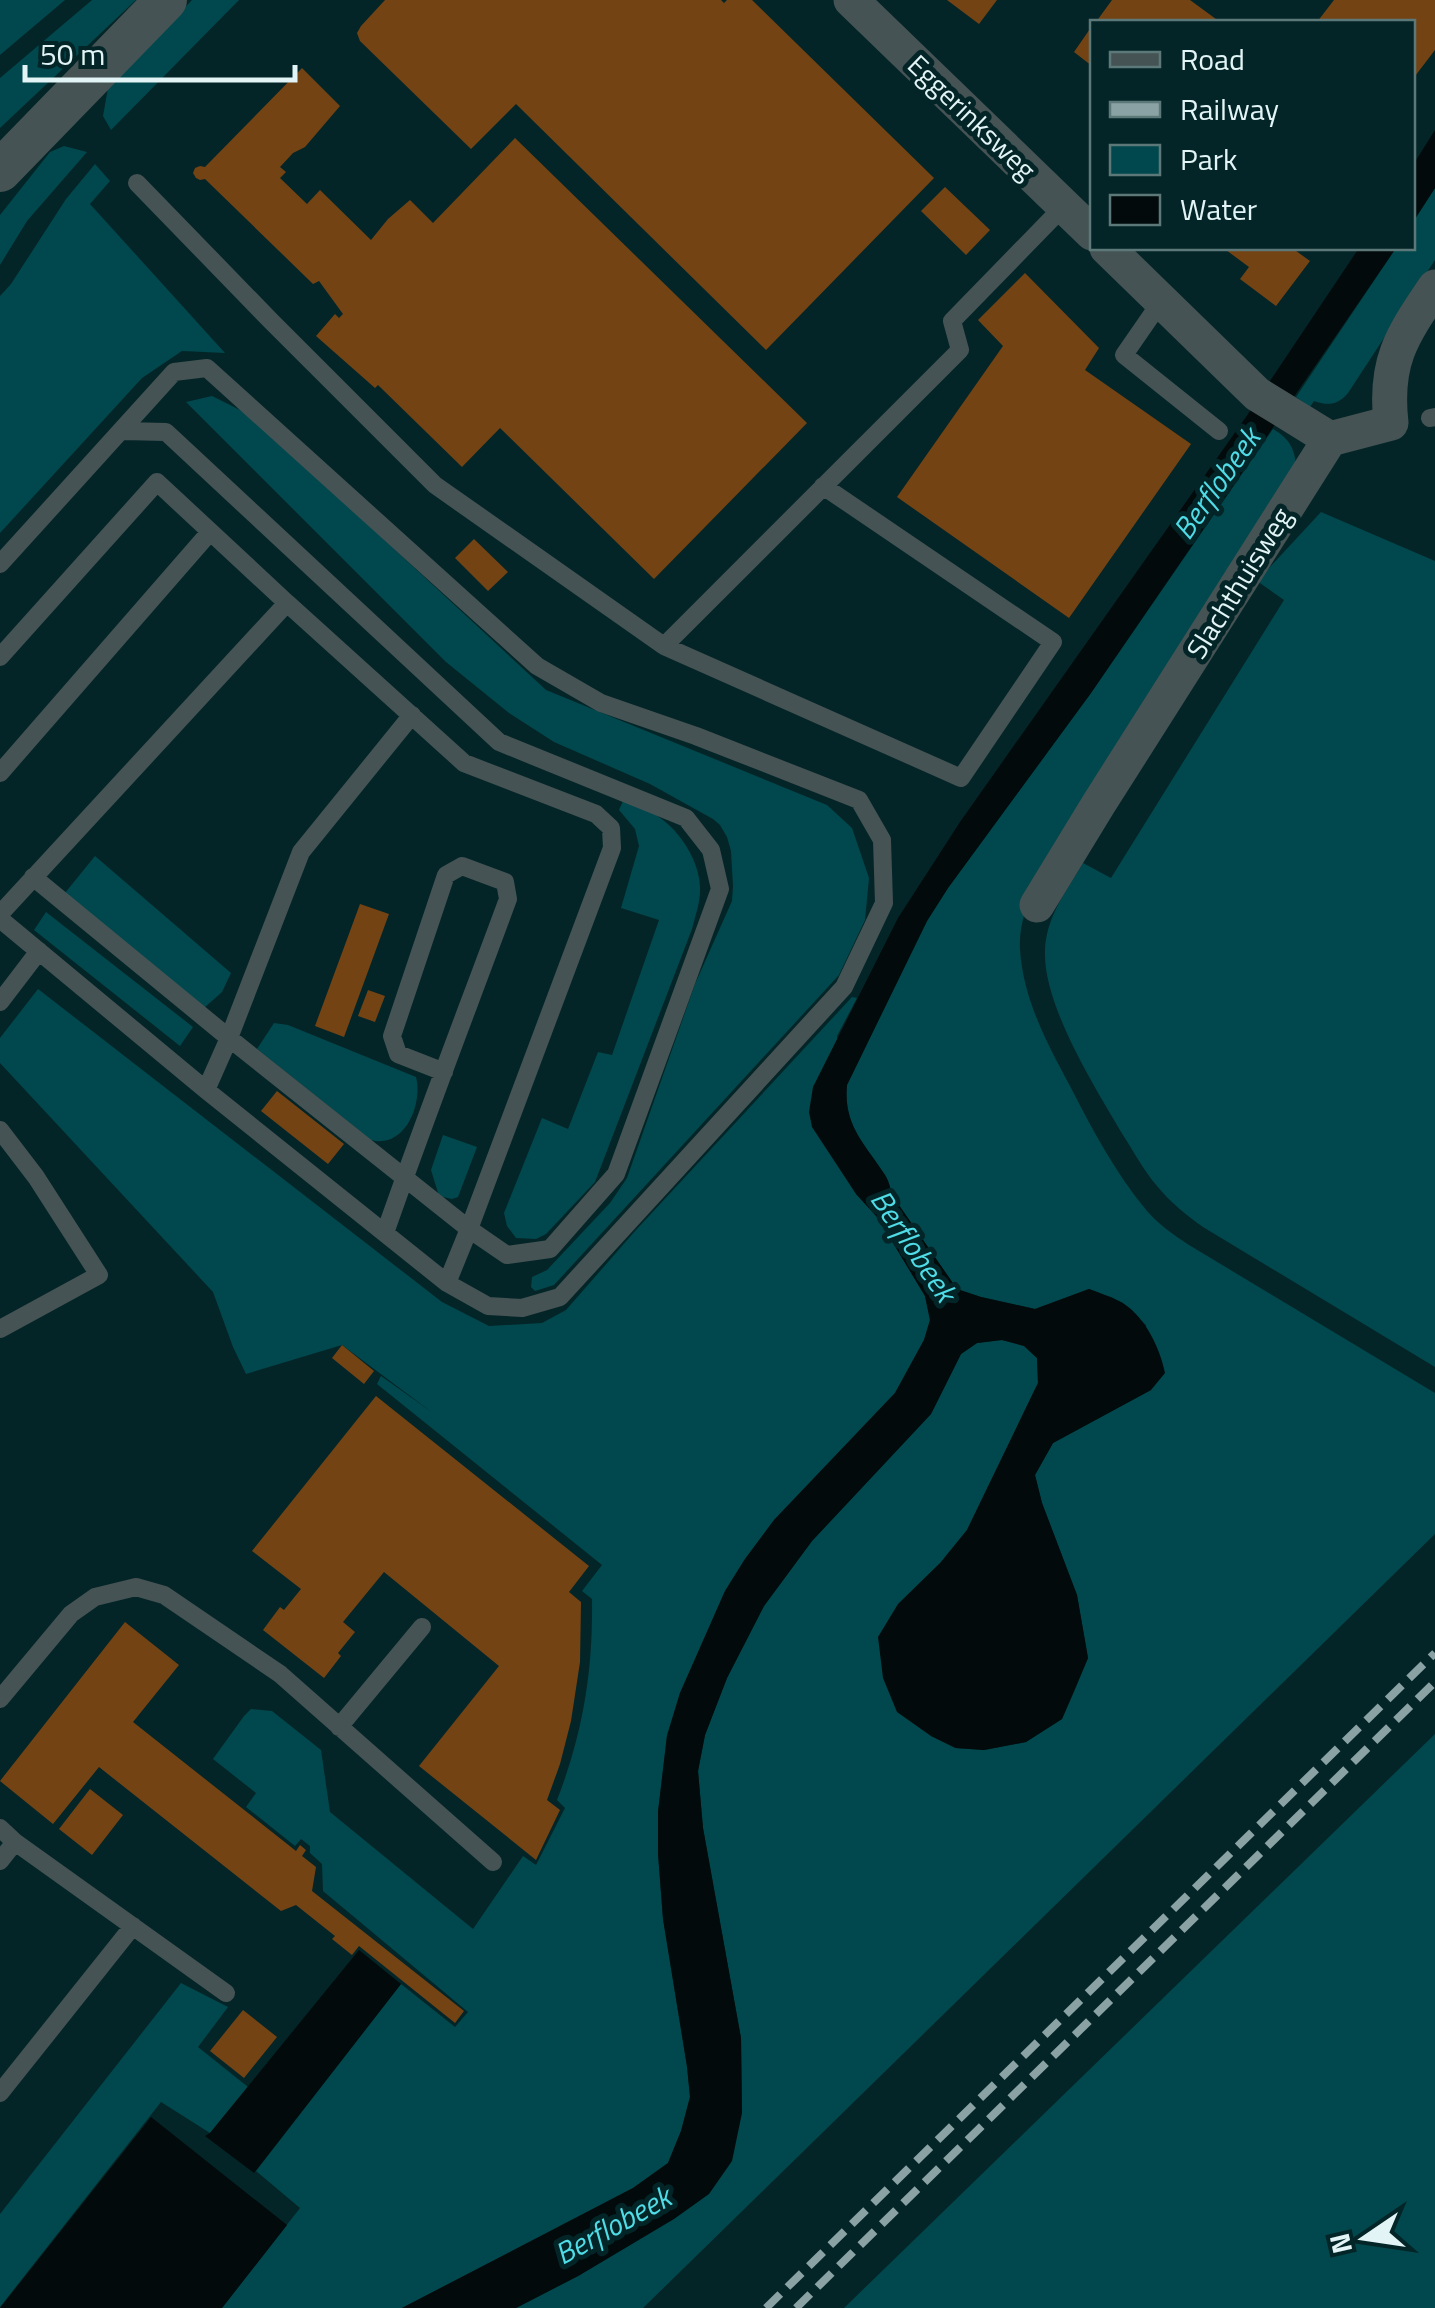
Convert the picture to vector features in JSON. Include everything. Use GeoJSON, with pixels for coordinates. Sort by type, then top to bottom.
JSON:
{"type":"FeatureCollection","features":[{"type":"Feature","properties":{"kind":"street"},"geometry":{"type":"LineString","coordinates":[[0,171],[166,0]]}},
{"type":"Feature","properties":{"kind":"street","name":"Eggerinksweg"},"geometry":{"type":"LineString","coordinates":[[852,0],[1090,231]]}},
{"type":"Feature","properties":{"kind":"street"},"geometry":{"type":"LineString","coordinates":[[1110,250],[1258,394],[1330,439],[1391,422],[1388,400],[1397,347],[1435,287]]}},
{"type":"Feature","properties":{"kind":"street","name":"Slachthuisweg"},"geometry":{"type":"LineString","coordinates":[[1037,905],[1330,439]]}},
{"type":"Feature","properties":{"kind":"lane"},"geometry":{"type":"LineString","coordinates":[[137,183],[435,485],[664,646],[961,778],[1052,642],[823,486]]}},
{"type":"Feature","properties":{"kind":"lane"},"geometry":{"type":"LineString","coordinates":[[664,646],[960,350],[952,321],[1064,206]]}},
{"type":"Feature","properties":{"kind":"lane"},"geometry":{"type":"LineString","coordinates":[[1162,300],[1124,354],[1218,431]]}},
{"type":"Feature","properties":{"kind":"lane"},"geometry":{"type":"LineString","coordinates":[[0,564],[174,372],[207,368],[537,666],[601,703],[859,800],[882,840],[884,903],[844,988],[560,1297],[522,1308],[488,1306],[446,1283],[206,1090],[0,916],[32,876],[286,603]]}},
{"type":"Feature","properties":{"kind":"lane"},"geometry":{"type":"LineString","coordinates":[[32,876],[404,1178],[507,1255],[550,1249],[616,1174],[720,888],[711,850],[686,818],[500,742],[166,432],[124,431]]}},
{"type":"Feature","properties":{"kind":"lane"},"geometry":{"type":"LineString","coordinates":[[0,657],[158,482],[464,763],[596,814],[611,828],[612,848],[446,1283]]}},
{"type":"Feature","properties":{"kind":"lane"},"geometry":{"type":"LineString","coordinates":[[0,773],[210,532]]}},
{"type":"Feature","properties":{"kind":"lane"},"geometry":{"type":"LineString","coordinates":[[206,1090],[302,852],[412,716]]}},
{"type":"Feature","properties":{"kind":"lane"},"geometry":{"type":"LineString","coordinates":[[385,1233],[508,899],[504,882],[462,866],[446,875],[392,1036],[398,1054],[444,1072]]}},
{"type":"Feature","properties":{"kind":"lane"},"geometry":{"type":"LineString","coordinates":[[0,1002],[40,952]]}},
{"type":"Feature","properties":{"kind":"lane"},"geometry":{"type":"LineString","coordinates":[[0,1130],[36,1176],[99,1275],[0,1329]]}},
{"type":"Feature","properties":{"kind":"lane"},"geometry":{"type":"LineString","coordinates":[[0,1699],[71,1614],[95,1597],[136,1587],[164,1595],[280,1674],[493,1862]]}},
{"type":"Feature","properties":{"kind":"lane"},"geometry":{"type":"LineString","coordinates":[[339,1727],[422,1627]]}},
{"type":"Feature","properties":{"kind":"lane"},"geometry":{"type":"LineString","coordinates":[[0,1828],[226,1993]]}},
{"type":"Feature","properties":{"kind":"lane"},"geometry":{"type":"LineString","coordinates":[[0,1861],[15,1842]]}},
{"type":"Feature","properties":{"kind":"lane"},"geometry":{"type":"LineString","coordinates":[[0,2094],[133,1926]]}},
{"type":"Feature","properties":{"kind":"green space"},"geometry":{"type":"Polygon","coordinates":[[[0,0],[65,0],[0,55],[0,0]]]}},
{"type":"Feature","properties":{"kind":"green space"},"geometry":{"type":"Polygon","coordinates":[[[92,0],[136,0],[0,128],[0,78],[92,0]]]}},
{"type":"Feature","properties":{"kind":"green space"},"geometry":{"type":"Polygon","coordinates":[[[192,0],[239,0],[111,130],[103,116],[108,88],[192,0]]]}},
{"type":"Feature","properties":{"kind":"green space"},"geometry":{"type":"Polygon","coordinates":[[[64,146],[87,152],[27,221],[0,265],[0,215],[50,152],[64,146]]]}},
{"type":"Feature","properties":{"kind":"green space"},"geometry":{"type":"Polygon","coordinates":[[[95,164],[110,181],[90,204],[225,353],[182,351],[142,378],[0,533],[0,296],[66,199],[95,164]]]}},
{"type":"Feature","properties":{"kind":"green space"},"geometry":{"type":"Polygon","coordinates":[[[1435,188],[1435,260],[1348,393],[1337,402],[1314,401],[1310,407],[1296,397],[1395,250],[1415,250],[1415,219],[1435,188]]]}},
{"type":"Feature","properties":{"kind":"green space"},"geometry":{"type":"Polygon","coordinates":[[[212,396],[250,415],[546,690],[827,805],[852,828],[869,878],[865,920],[839,975],[554,1285],[535,1291],[531,1287],[532,1277],[547,1270],[610,1203],[627,1178],[695,984],[732,901],[727,837],[713,819],[650,784],[554,742],[509,713],[446,662],[186,402],[212,396]]]}},
{"type":"Feature","properties":{"kind":"green space"},"geometry":{"type":"Polygon","coordinates":[[[1273,429],[1291,446],[1296,470],[1030,896],[1020,935],[1022,967],[1038,1020],[1061,1070],[1115,1167],[1152,1216],[1189,1245],[1435,1393],[1435,1534],[643,2308],[516,2308],[580,2275],[742,2113],[741,2038],[703,1828],[698,1771],[705,1735],[727,1678],[764,1606],[812,1541],[931,1414],[961,1354],[977,1343],[1002,1340],[1024,1346],[1037,1358],[1038,1383],[967,1530],[941,1562],[931,1736],[955,1748],[984,1750],[1026,1742],[1062,1719],[1088,1658],[1077,1595],[1035,1475],[1053,1443],[1151,1390],[1146,1325],[1123,1303],[1089,1289],[1035,1309],[957,1289],[894,1198],[885,1175],[857,1133],[848,1112],[847,1085],[927,921],[948,888],[1091,693],[1273,429]]]}},
{"type":"Feature","properties":{"kind":"green space"},"geometry":{"type":"Polygon","coordinates":[[[1321,512],[1435,561],[1435,1367],[1203,1227],[1167,1197],[1143,1168],[1086,1071],[1062,1022],[1047,974],[1046,940],[1064,895],[1083,863],[1111,878],[1284,600],[1257,581],[1321,512]]]}},
{"type":"Feature","properties":{"kind":"green space"},"geometry":{"type":"Polygon","coordinates":[[[623,801],[655,814],[682,840],[697,870],[697,910],[595,1182],[546,1234],[536,1239],[516,1238],[504,1213],[542,1118],[568,1129],[598,1052],[612,1055],[659,920],[621,908],[639,846],[635,829],[619,810],[623,801]]]}},
{"type":"Feature","properties":{"kind":"green space"},"geometry":{"type":"Polygon","coordinates":[[[95,856],[231,973],[222,992],[204,1008],[65,893],[95,856]]]}},
{"type":"Feature","properties":{"kind":"green space"},"geometry":{"type":"Polygon","coordinates":[[[46,912],[193,1027],[180,1046],[34,930],[46,912]]]}},
{"type":"Feature","properties":{"kind":"green space"},"geometry":{"type":"Polygon","coordinates":[[[38,989],[442,1302],[489,1326],[542,1323],[566,1310],[852,997],[857,998],[837,1036],[856,1194],[878,1218],[925,1296],[930,1320],[924,1340],[895,1393],[774,1520],[745,1559],[725,1591],[680,1693],[667,1735],[658,1812],[658,1854],[663,1919],[690,2097],[681,2131],[668,2163],[633,2188],[402,2308],[222,2308],[300,2208],[256,2171],[401,1984],[455,2027],[468,2012],[323,1891],[322,1864],[310,1853],[310,1846],[301,1839],[295,1846],[246,1807],[256,1793],[213,1759],[251,1709],[272,1711],[321,1750],[330,1812],[473,1929],[523,1856],[536,1865],[565,1808],[557,1800],[580,1726],[591,1652],[592,1599],[582,1591],[602,1565],[377,1384],[381,1376],[433,1413],[342,1345],[246,1374],[213,1292],[0,1063],[0,1038],[38,989]]]}},
{"type":"Feature","properties":{"kind":"green space"},"geometry":{"type":"Polygon","coordinates":[[[274,1023],[288,1025],[416,1077],[417,1100],[402,1131],[383,1141],[371,1140],[257,1049],[274,1023]]]}},
{"type":"Feature","properties":{"kind":"green space"},"geometry":{"type":"Polygon","coordinates":[[[443,1135],[477,1147],[458,1197],[452,1199],[439,1196],[431,1170],[443,1135]]]}},
{"type":"Feature","properties":{"kind":"green space"},"geometry":{"type":"Polygon","coordinates":[[[1435,1734],[1435,2308],[844,2308],[1435,1734]]]}},
{"type":"Feature","properties":{"kind":"green space"},"geometry":{"type":"Polygon","coordinates":[[[181,1983],[228,2007],[198,2047],[248,2087],[210,2133],[161,2102],[0,2307],[0,2214],[181,1983]]]}},
{"type":"Feature","properties":{"kind":"water"},"geometry":{"type":"Polygon","coordinates":[[[1435,130],[1435,188],[1415,219],[1415,162],[1435,130]]]}},
{"type":"Feature","properties":{"kind":"water","name":"Berflobeek"},"geometry":{"type":"Polygon","coordinates":[[[1358,250],[1395,250],[1091,693],[948,888],[927,921],[847,1085],[848,1112],[857,1133],[885,1175],[894,1198],[957,1289],[1035,1309],[1089,1289],[1128,1306],[1159,1352],[1165,1373],[1151,1390],[1053,1443],[1035,1475],[1077,1595],[1088,1658],[1062,1719],[1026,1742],[984,1750],[956,1748],[897,1712],[883,1678],[878,1637],[898,1604],[967,1530],[1038,1383],[1037,1358],[1024,1346],[1002,1340],[977,1343],[961,1354],[931,1414],[812,1541],[764,1606],[727,1678],[705,1735],[698,1771],[703,1828],[741,2038],[742,2113],[732,2161],[709,2194],[674,2219],[516,2308],[402,2308],[633,2188],[668,2163],[690,2097],[663,1919],[658,1853],[658,1812],[667,1736],[680,1693],[725,1591],[745,1559],[774,1520],[895,1393],[924,1340],[930,1320],[925,1296],[878,1218],[856,1194],[812,1127],[809,1112],[813,1087],[898,918],[960,822],[1246,417],[1358,250]]]}},
{"type":"Feature","properties":{"kind":"water"},"geometry":{"type":"Polygon","coordinates":[[[359,1950],[401,1984],[254,2173],[205,2136],[359,1950]]]}},
{"type":"Feature","properties":{"kind":"water"},"geometry":{"type":"Polygon","coordinates":[[[151,2117],[287,2225],[222,2308],[0,2308],[151,2117]]]}},
{"type":"Feature","properties":{"kind":"building"},"geometry":{"type":"Polygon","coordinates":[[[385,0],[752,0],[934,178],[766,350],[516,104],[471,149],[360,41],[357,33],[361,26],[385,0]]]}},
{"type":"Feature","properties":{"kind":"building"},"geometry":{"type":"Polygon","coordinates":[[[947,0],[997,0],[979,24],[947,0]]]}},
{"type":"Feature","properties":{"kind":"building"},"geometry":{"type":"Polygon","coordinates":[[[1112,0],[1190,0],[1217,20],[1097,20],[1112,0]]]}},
{"type":"Feature","properties":{"kind":"building"},"geometry":{"type":"Polygon","coordinates":[[[1334,0],[1435,0],[1435,50],[1415,76],[1415,20],[1319,20],[1334,0]]]}},
{"type":"Feature","properties":{"kind":"building"},"geometry":{"type":"Polygon","coordinates":[[[1090,29],[1090,64],[1074,52],[1090,29]]]}},
{"type":"Feature","properties":{"kind":"building"},"geometry":{"type":"Polygon","coordinates":[[[302,68],[340,106],[305,147],[280,167],[286,172],[280,178],[307,204],[320,190],[371,240],[410,200],[433,223],[515,138],[807,423],[654,579],[500,428],[462,467],[378,385],[375,388],[316,336],[335,314],[339,318],[343,314],[319,281],[313,284],[205,179],[196,178],[195,168],[205,167],[302,68]]]}},
{"type":"Feature","properties":{"kind":"building"},"geometry":{"type":"Polygon","coordinates":[[[945,187],[990,230],[966,255],[921,211],[945,187]]]}},
{"type":"Feature","properties":{"kind":"building"},"geometry":{"type":"Polygon","coordinates":[[[1226,250],[1295,250],[1310,261],[1276,306],[1240,279],[1249,267],[1226,250]]]}},
{"type":"Feature","properties":{"kind":"building"},"geometry":{"type":"Polygon","coordinates":[[[1025,273],[1099,348],[1085,370],[1191,444],[1069,618],[897,497],[1003,346],[978,320],[1025,273]]]}},
{"type":"Feature","properties":{"kind":"building"},"geometry":{"type":"Polygon","coordinates":[[[474,539],[508,572],[488,591],[455,558],[474,539]]]}},
{"type":"Feature","properties":{"kind":"building"},"geometry":{"type":"Polygon","coordinates":[[[360,904],[389,914],[344,1037],[315,1026],[360,904]]]}},
{"type":"Feature","properties":{"kind":"building"},"geometry":{"type":"Polygon","coordinates":[[[368,990],[385,996],[375,1022],[358,1016],[368,990]]]}},
{"type":"Feature","properties":{"kind":"building"},"geometry":{"type":"Polygon","coordinates":[[[277,1091],[344,1144],[328,1164],[261,1111],[277,1091]]]}},
{"type":"Feature","properties":{"kind":"building"},"geometry":{"type":"Polygon","coordinates":[[[342,1345],[374,1371],[364,1384],[332,1358],[342,1345]]]}},
{"type":"Feature","properties":{"kind":"building"},"geometry":{"type":"Polygon","coordinates":[[[376,1396],[589,1566],[569,1592],[581,1602],[580,1662],[571,1721],[547,1800],[560,1810],[536,1860],[419,1766],[499,1666],[384,1572],[343,1622],[355,1632],[324,1678],[263,1630],[280,1607],[284,1610],[301,1589],[252,1551],[376,1396]]]}},
{"type":"Feature","properties":{"kind":"building"},"geometry":{"type":"Polygon","coordinates":[[[125,1622],[179,1665],[133,1722],[296,1851],[300,1845],[306,1850],[302,1856],[316,1867],[312,1891],[464,2011],[455,2023],[359,1946],[352,1955],[296,1905],[281,1911],[99,1767],[53,1824],[0,1781],[125,1622]]]}},
{"type":"Feature","properties":{"kind":"building"},"geometry":{"type":"Polygon","coordinates":[[[90,1789],[123,1815],[92,1855],[59,1829],[90,1789]]]}},
{"type":"Feature","properties":{"kind":"building"},"geometry":{"type":"Polygon","coordinates":[[[243,2010],[277,2037],[244,2078],[210,2051],[243,2010]]]}},
{"type":"Feature","properties":{"kind":"railway"},"geometry":{"type":"LineString","coordinates":[[766,2308],[1435,1653]]}},
{"type":"Feature","properties":{"kind":"railway"},"geometry":{"type":"LineString","coordinates":[[796,2308],[1435,1682]]}}]}
